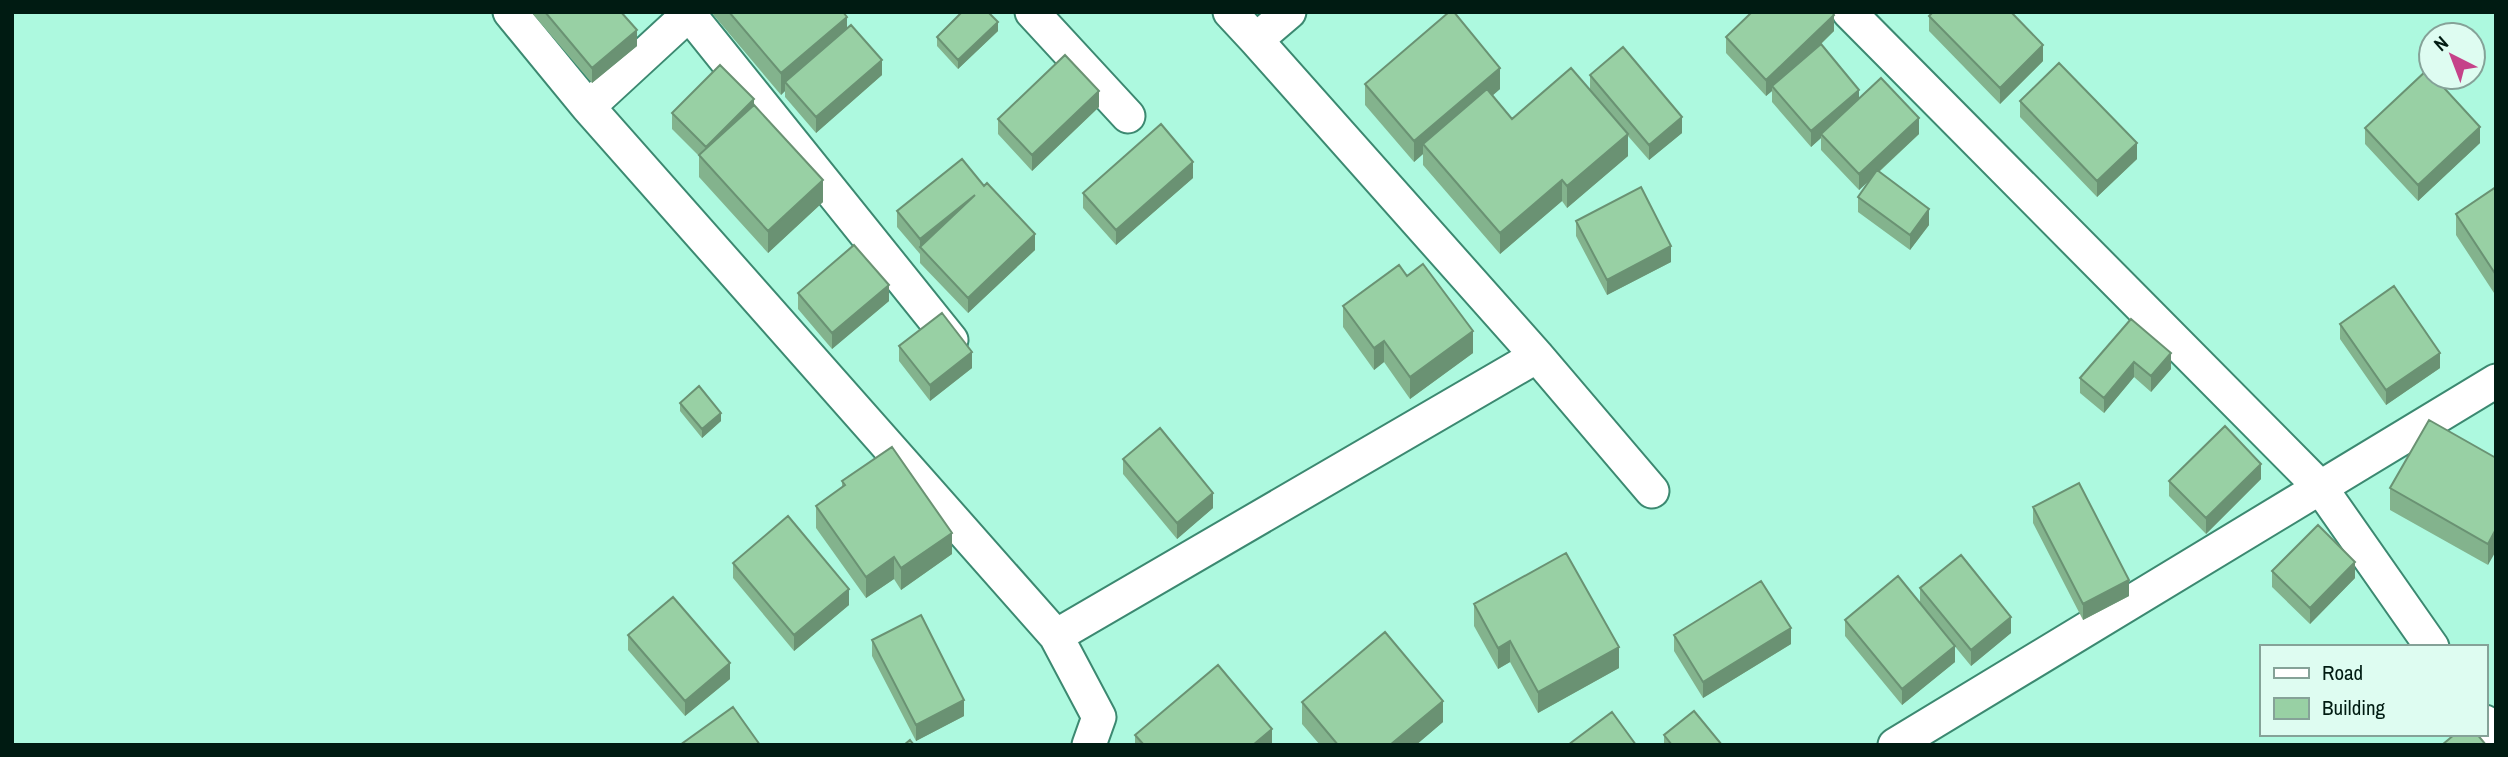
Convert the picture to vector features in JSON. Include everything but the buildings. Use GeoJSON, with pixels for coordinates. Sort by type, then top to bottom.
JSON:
{"type":"FeatureCollection","features":[{"type":"Feature","properties":{"kind":"street"},"geometry":{"type":"LineString","coordinates":[[510,12],[588,107],[1056,636],[1099,717],[1089,745]]}},
{"type":"Feature","properties":{"kind":"street"},"geometry":{"type":"LineString","coordinates":[[1032,12],[1128,116]]}},
{"type":"Feature","properties":{"kind":"street"},"geometry":{"type":"LineString","coordinates":[[1230,12],[1538,355],[1651,491]]}},
{"type":"Feature","properties":{"kind":"street"},"geometry":{"type":"LineString","coordinates":[[1256,40],[1289,12]]}},
{"type":"Feature","properties":{"kind":"street"},"geometry":{"type":"LineString","coordinates":[[1849,12],[2320,487],[2431,645]]}},
{"type":"Feature","properties":{"kind":"street"},"geometry":{"type":"LineString","coordinates":[[588,107],[690,13],[951,340]]}},
{"type":"Feature","properties":{"kind":"street"},"geometry":{"type":"LineString","coordinates":[[1056,636],[1538,355]]}},
{"type":"Feature","properties":{"kind":"street"},"geometry":{"type":"LineString","coordinates":[[1895,745],[2496,381]]}}]}
